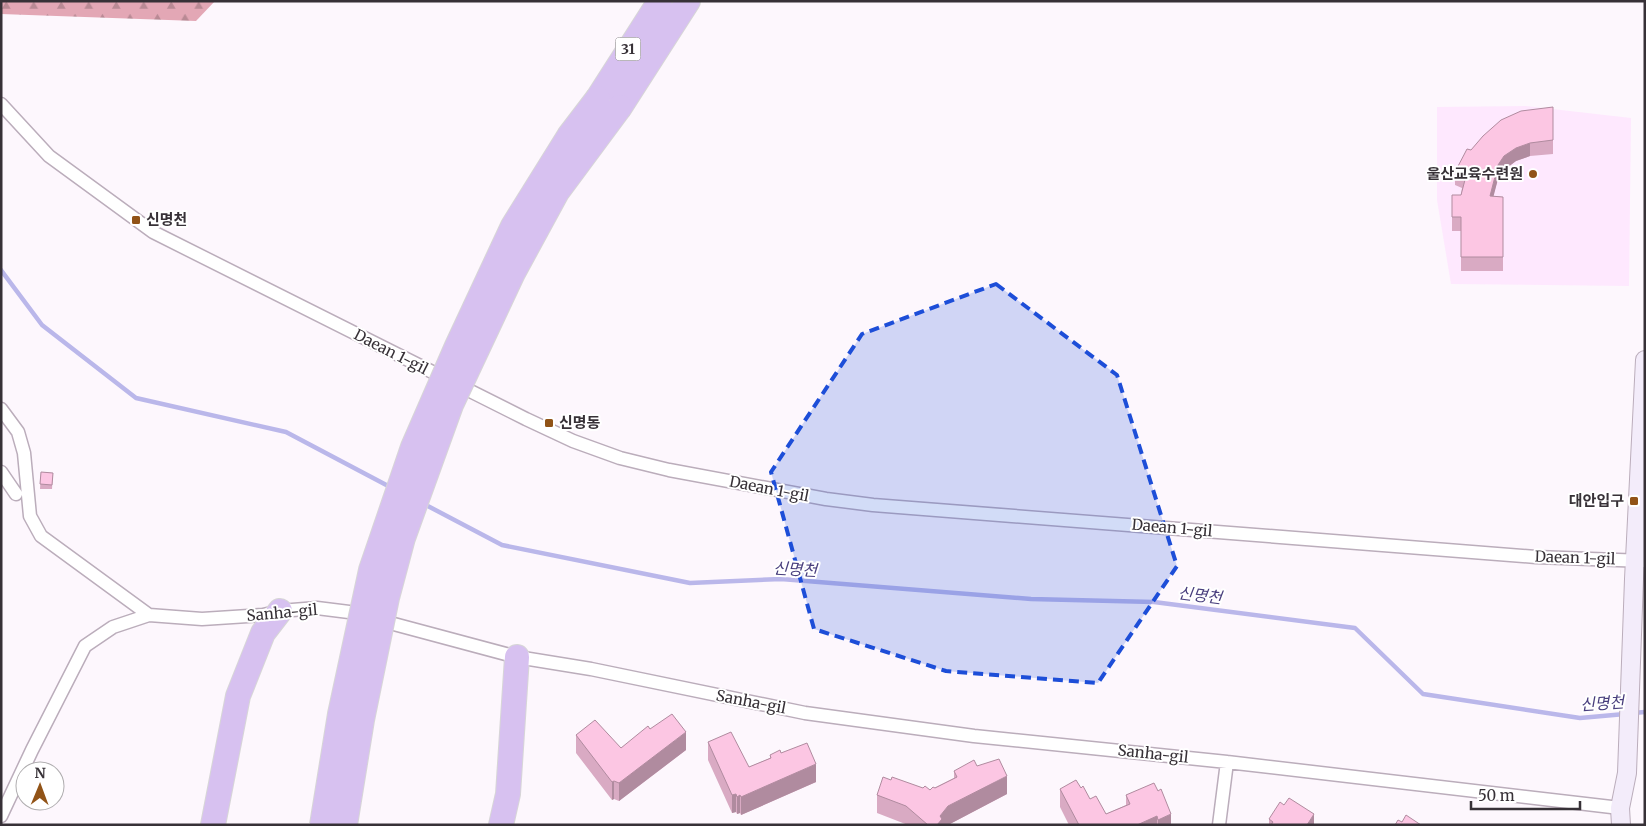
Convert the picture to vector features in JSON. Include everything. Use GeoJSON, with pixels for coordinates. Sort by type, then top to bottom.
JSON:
{"type":"FeatureCollection","features":[{"type":"Feature","properties":{"kind":"highway","name":"31"},"geometry":{"type":"LineString","coordinates":[[322,825],[340,714],[371,570],[413,447],[457,346],[513,226],[569,136],[598,98],[660,1]]}},
{"type":"Feature","properties":{"kind":"highway"},"geometry":{"type":"LineString","coordinates":[[345,825],[362,720],[389,590],[403,538],[451,405],[513,273],[557,192],[620,107],[688,1]]}},
{"type":"Feature","properties":{"kind":"highway"},"geometry":{"type":"LineString","coordinates":[[213,825],[238,696],[252,654],[263,633],[280,611]]}},
{"type":"Feature","properties":{"kind":"highway"},"geometry":{"type":"LineString","coordinates":[[501,825],[508,794],[517,658]]}},
{"type":"Feature","properties":{"kind":"main road"},"geometry":{"type":"LineString","coordinates":[[1621,816],[1627,773],[1634,579],[1640,560],[1645,360]]}},
{"type":"Feature","properties":{"kind":"street","name":"Daean 1-gil"},"geometry":{"type":"LineString","coordinates":[[1,104],[49,156],[153,232],[526,420],[573,441],[620,458],[697,475],[826,499],[873,505],[1536,557],[1640,560]]}},
{"type":"Feature","properties":{"kind":"street"},"geometry":{"type":"LineString","coordinates":[[1,409],[18,432],[24,453],[30,516],[41,536],[149,615]]}},
{"type":"Feature","properties":{"kind":"street"},"geometry":{"type":"LineString","coordinates":[[1,472],[16,494]]}},
{"type":"Feature","properties":{"kind":"street","name":"Sanha-gil"},"geometry":{"type":"LineString","coordinates":[[1,816],[85,646],[113,628],[149,615],[202,619],[263,615],[280,611],[317,608],[348,612],[517,658],[591,669],[805,713],[974,736],[1227,762],[1621,816]]}},
{"type":"Feature","properties":{"kind":"street"},"geometry":{"type":"LineString","coordinates":[[1219,825],[1227,762]]}},
{"type":"Feature","properties":{"kind":"highlighted area"},"geometry":{"type":"Polygon","coordinates":[[[996,284],[1117,375],[1177,566],[1098,683],[946,671],[814,629],[771,472],[862,334],[996,284]]]}},
{"type":"Feature","properties":{"kind":"shaded area","name":"울산교육수련원"},"geometry":{"type":"Polygon","coordinates":[[[1526,106],[1631,118],[1629,286],[1451,284],[1437,200],[1437,107],[1526,106]]]}},
{"type":"Feature","properties":{"kind":"green space"},"geometry":{"type":"Polygon","coordinates":[[[1,1],[215,1],[196,21],[1,14],[1,1]]]}},
{"type":"Feature","properties":{"kind":"building"},"geometry":{"type":"Polygon","coordinates":[[[1553,107],[1553,140],[1530,143],[1516,148],[1504,156],[1498,165],[1490,196],[1503,197],[1503,257],[1461,257],[1461,217],[1452,217],[1452,195],[1461,195],[1466,176],[1455,172],[1467,149],[1471,150],[1501,120],[1521,111],[1553,107]]]}},
{"type":"Feature","properties":{"kind":"building"},"geometry":{"type":"Polygon","coordinates":[[[41,472],[53,473],[52,485],[40,484],[41,472]]]}},
{"type":"Feature","properties":{"kind":"building"},"geometry":{"type":"Polygon","coordinates":[[[672,714],[686,732],[619,783],[612,782],[576,735],[595,720],[621,748],[648,726],[650,729],[672,714]]]}},
{"type":"Feature","properties":{"kind":"building"},"geometry":{"type":"Polygon","coordinates":[[[731,732],[749,767],[771,758],[770,755],[780,750],[781,753],[807,743],[816,764],[741,797],[740,795],[737,797],[736,794],[732,795],[708,742],[731,732]]]}},
{"type":"Feature","properties":{"kind":"building"},"geometry":{"type":"Polygon","coordinates":[[[999,759],[1007,776],[948,806],[940,816],[942,819],[937,825],[928,825],[906,806],[877,795],[883,777],[891,780],[892,777],[923,788],[925,786],[930,790],[957,777],[954,771],[974,760],[977,766],[999,759]]]}},
{"type":"Feature","properties":{"kind":"building"},"geometry":{"type":"Polygon","coordinates":[[[1076,780],[1081,788],[1083,786],[1090,799],[1096,796],[1106,814],[1130,804],[1126,795],[1154,783],[1158,791],[1161,789],[1171,814],[1158,820],[1157,816],[1137,825],[1079,825],[1060,789],[1076,780]]]}},
{"type":"Feature","properties":{"kind":"building"},"geometry":{"type":"Polygon","coordinates":[[[1289,798],[1314,814],[1307,825],[1271,825],[1273,822],[1269,819],[1280,802],[1284,805],[1289,798]]]}},
{"type":"Feature","properties":{"kind":"building"},"geometry":{"type":"Polygon","coordinates":[[[1406,815],[1421,825],[1395,825],[1398,820],[1402,822],[1406,815]]]}},
{"type":"Feature","properties":{"kind":"waterway","name":"신명천"},"geometry":{"type":"LineString","coordinates":[[1,270],[42,325],[136,398],[286,432],[392,488]]}},
{"type":"Feature","properties":{"kind":"waterway","name":"신명천"},"geometry":{"type":"LineString","coordinates":[[424,504],[502,545],[690,583],[781,579],[1031,599],[1154,602],[1355,628],[1423,694],[1580,718],[1625,714]]}},
{"type":"Feature","properties":{"kind":"waterway","name":"신명천"},"geometry":{"type":"LineString","coordinates":[[1633,713],[1645,712]]}},
{"type":"Feature","properties":{"kind":"place","name":"울산교육수련원"},"geometry":{"type":"Point","coordinates":[1533,174]}},
{"type":"Feature","properties":{"kind":"place","name":"신명천"},"geometry":{"type":"Point","coordinates":[136,220]}},
{"type":"Feature","properties":{"kind":"place","name":"신명동"},"geometry":{"type":"Point","coordinates":[549,423]}},
{"type":"Feature","properties":{"kind":"place","name":"대안입구"},"geometry":{"type":"Point","coordinates":[1634,501]}}]}
